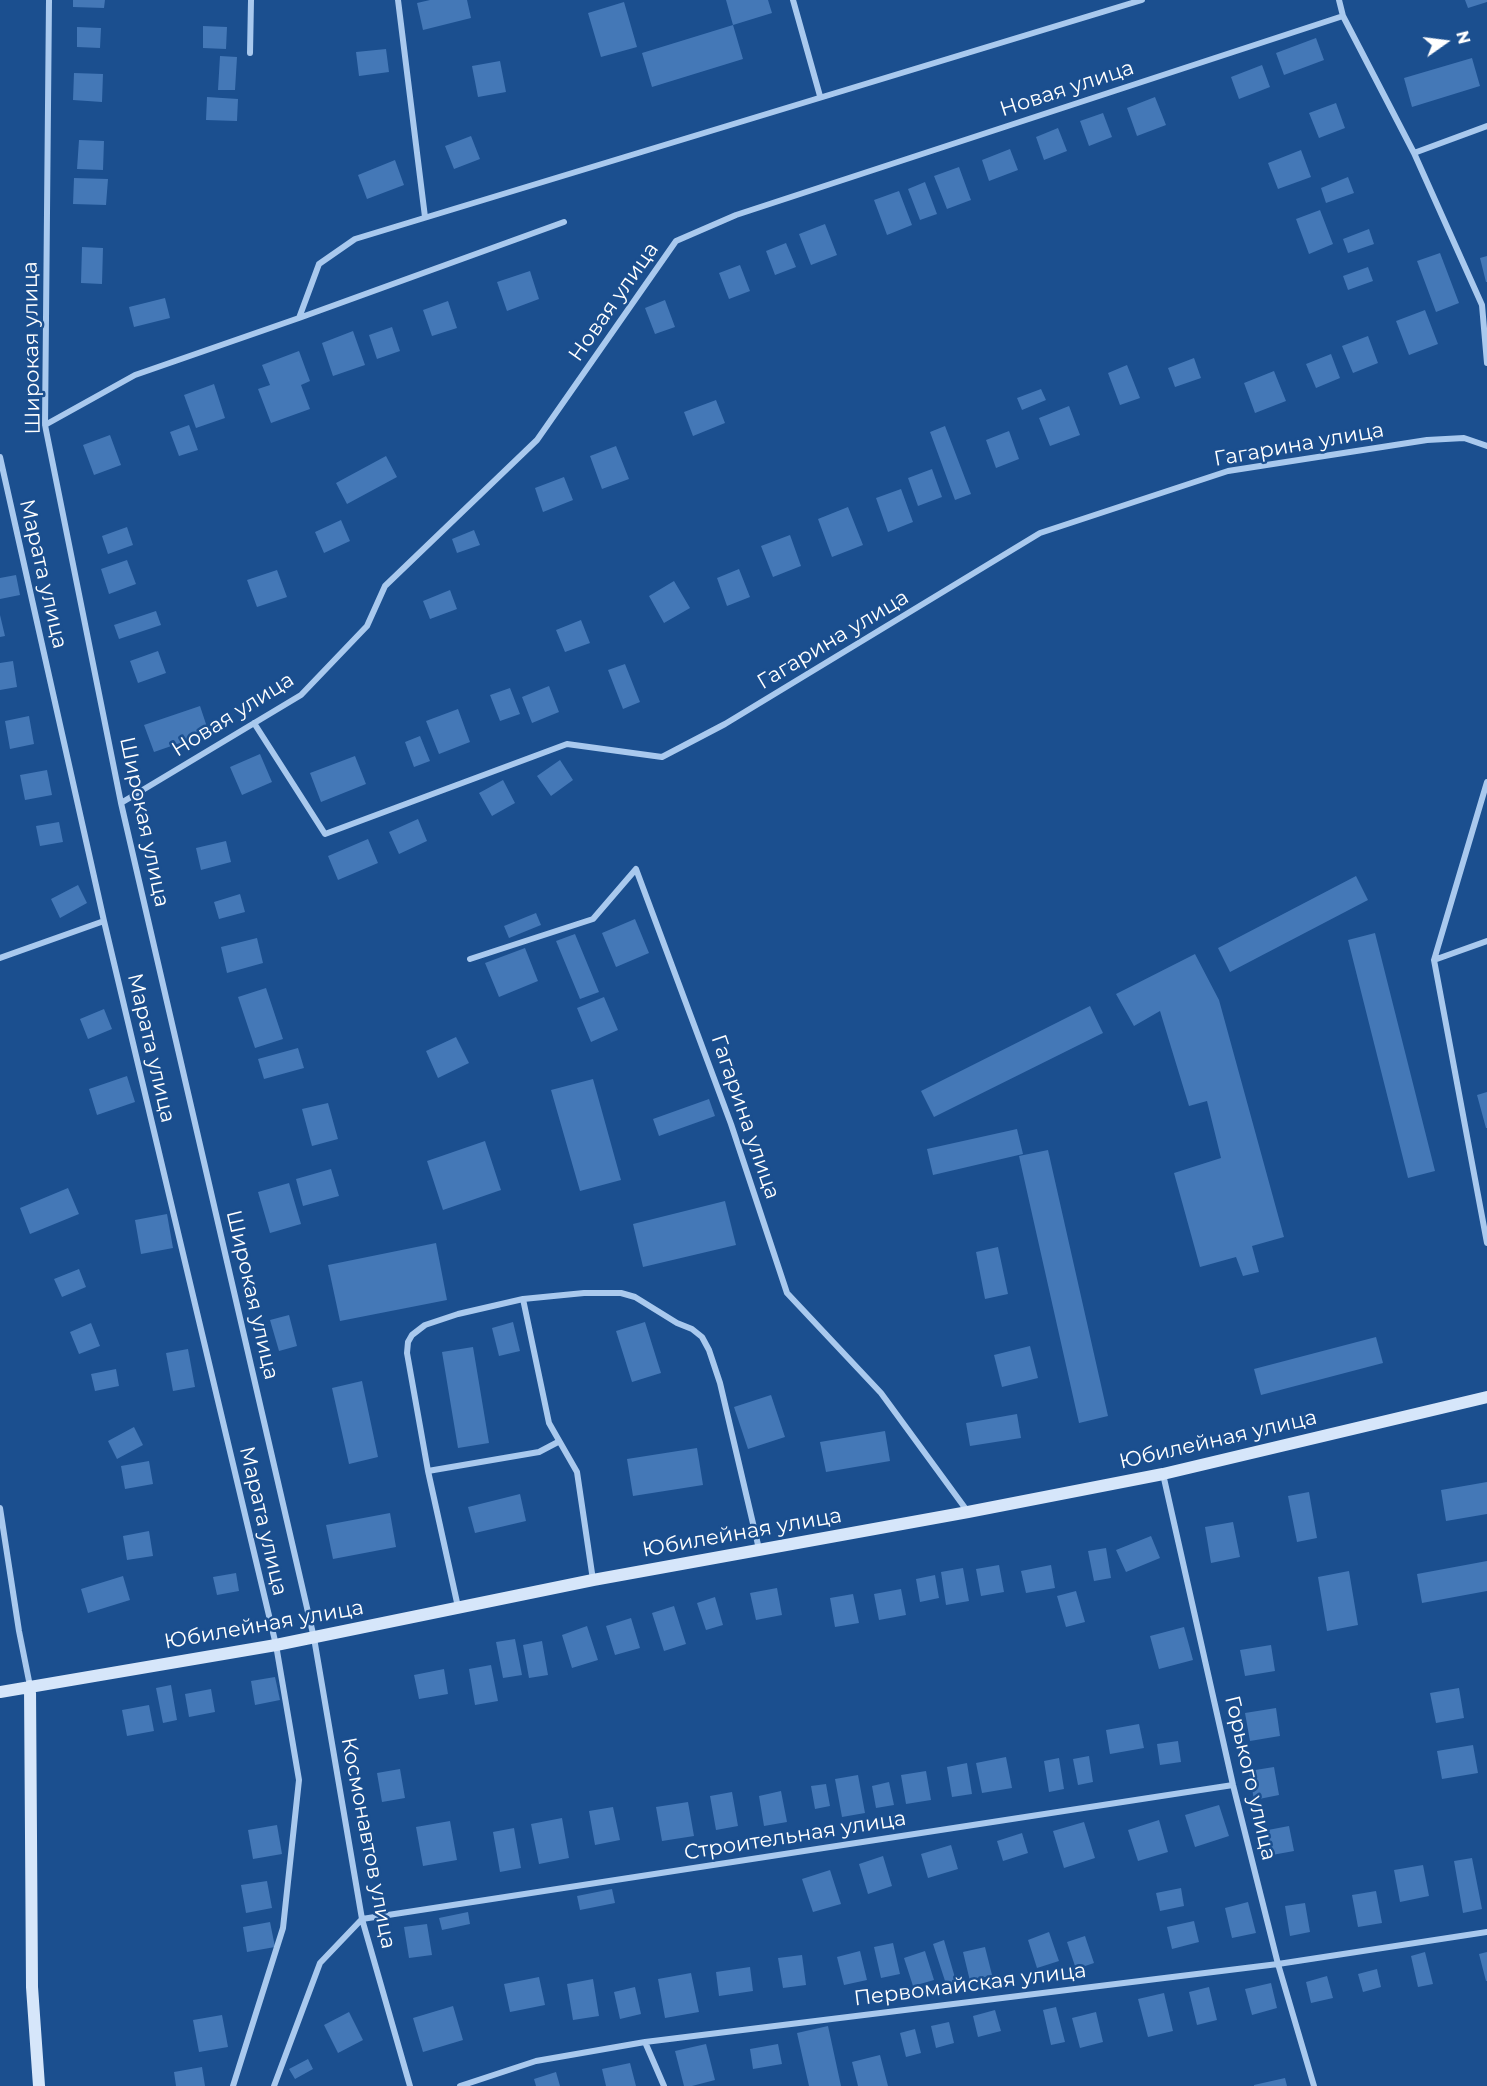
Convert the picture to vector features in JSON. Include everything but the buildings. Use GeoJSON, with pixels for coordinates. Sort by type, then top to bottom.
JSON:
{"type":"FeatureCollection","features":[{"type":"Feature","properties":{"kind":"main road","name":"Юбилейная улица"},"geometry":{"type":"LineString","coordinates":[[0,1692],[314,1638],[593,1580],[1163,1474],[1487,1397]]}},
{"type":"Feature","properties":{"kind":"main road"},"geometry":{"type":"LineString","coordinates":[[26,1687],[32,1988],[39,2086]]}},
{"type":"Feature","properties":{"kind":"street","name":"Широкая улица"},"geometry":{"type":"LineString","coordinates":[[49,0],[45,425],[121,803],[314,1638]]}},
{"type":"Feature","properties":{"kind":"street"},"geometry":{"type":"LineString","coordinates":[[250,53],[251,0]]}},
{"type":"Feature","properties":{"kind":"street"},"geometry":{"type":"LineString","coordinates":[[398,0],[425,217]]}},
{"type":"Feature","properties":{"kind":"street"},"geometry":{"type":"LineString","coordinates":[[793,0],[820,96]]}},
{"type":"Feature","properties":{"kind":"street"},"geometry":{"type":"LineString","coordinates":[[298,318],[319,264],[355,239],[1142,0]]}},
{"type":"Feature","properties":{"kind":"street"},"geometry":{"type":"LineString","coordinates":[[1339,0],[1343,16],[1414,153],[1484,304],[1487,363]]}},
{"type":"Feature","properties":{"kind":"street","name":"Новая улица"},"geometry":{"type":"LineString","coordinates":[[121,803],[301,695],[368,626],[385,586],[537,440],[676,241],[736,215],[1343,16]]}},
{"type":"Feature","properties":{"kind":"street"},"geometry":{"type":"LineString","coordinates":[[1414,153],[1487,126]]}},
{"type":"Feature","properties":{"kind":"street"},"geometry":{"type":"LineString","coordinates":[[45,425],[135,375],[564,222]]}},
{"type":"Feature","properties":{"kind":"street","name":"Гагарина улица"},"geometry":{"type":"LineString","coordinates":[[254,723],[325,834],[567,744],[662,757],[725,724],[1041,533],[1228,471],[1427,440],[1464,438],[1487,446]]}},
{"type":"Feature","properties":{"kind":"street","name":"Марата улица"},"geometry":{"type":"LineString","coordinates":[[0,457],[104,921],[276,1645],[299,1780],[283,1928],[233,2086]]}},
{"type":"Feature","properties":{"kind":"street"},"geometry":{"type":"LineString","coordinates":[[1487,782],[1434,960],[1487,1243]]}},
{"type":"Feature","properties":{"kind":"street","name":"Гагарина улица"},"geometry":{"type":"LineString","coordinates":[[470,959],[592,919],[636,869],[731,1124],[787,1293],[881,1393],[968,1512]]}},
{"type":"Feature","properties":{"kind":"street"},"geometry":{"type":"LineString","coordinates":[[0,958],[104,921]]}},
{"type":"Feature","properties":{"kind":"street"},"geometry":{"type":"LineString","coordinates":[[1434,960],[1487,941]]}},
{"type":"Feature","properties":{"kind":"street"},"geometry":{"type":"LineString","coordinates":[[458,1608],[428,1471],[407,1353],[408,1342],[412,1335],[426,1325],[458,1314],[523,1299],[584,1293],[621,1293],[635,1297],[702,1337],[720,1383],[759,1550]]}},
{"type":"Feature","properties":{"kind":"street"},"geometry":{"type":"LineString","coordinates":[[523,1299],[549,1423],[577,1472],[593,1580]]}},
{"type":"Feature","properties":{"kind":"street"},"geometry":{"type":"LineString","coordinates":[[428,1471],[522,1456],[539,1452],[558,1442]]}},
{"type":"Feature","properties":{"kind":"street","name":"Горького улица"},"geometry":{"type":"LineString","coordinates":[[1163,1474],[1233,1785],[1278,1964],[1314,2086]]}},
{"type":"Feature","properties":{"kind":"street"},"geometry":{"type":"LineString","coordinates":[[0,1508],[26,1687]]}},
{"type":"Feature","properties":{"kind":"street","name":"Космонавтов улица"},"geometry":{"type":"LineString","coordinates":[[314,1638],[362,1919],[410,2086]]}},
{"type":"Feature","properties":{"kind":"street","name":"Строительная улица"},"geometry":{"type":"LineString","coordinates":[[362,1919],[1233,1785]]}},
{"type":"Feature","properties":{"kind":"street"},"geometry":{"type":"LineString","coordinates":[[274,2086],[320,1963],[362,1919]]}},
{"type":"Feature","properties":{"kind":"street","name":"Первомайская улица"},"geometry":{"type":"LineString","coordinates":[[460,2086],[536,2061],[645,2042],[1278,1964],[1487,1932]]}},
{"type":"Feature","properties":{"kind":"street"},"geometry":{"type":"LineString","coordinates":[[645,2042],[664,2086]]}}]}
